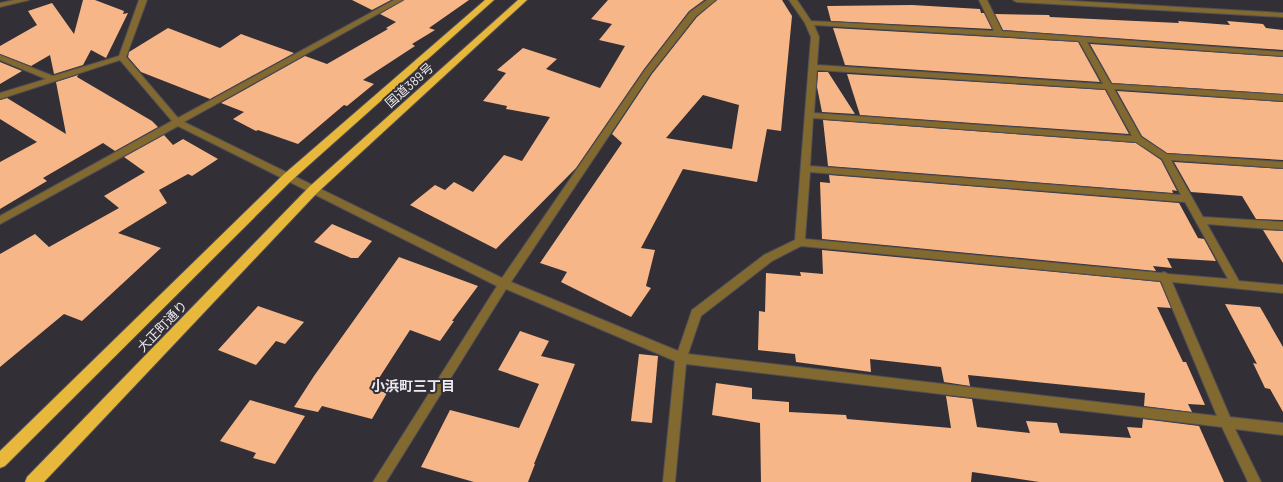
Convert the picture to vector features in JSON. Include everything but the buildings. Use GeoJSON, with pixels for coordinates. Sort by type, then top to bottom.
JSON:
{"type":"FeatureCollection","features":[{"type":"Feature","properties":{"kind":"highway","name":"国道389号"},"geometry":{"type":"LineString","coordinates":[[287,178],[490,0]]}},
{"type":"Feature","properties":{"kind":"highway","name":"国道389号"},"geometry":{"type":"LineString","coordinates":[[313,190],[523,0]]}},
{"type":"Feature","properties":{"kind":"highway","name":"大正町通り"},"geometry":{"type":"LineString","coordinates":[[0,462],[287,178]]}},
{"type":"Feature","properties":{"kind":"highway","name":"大正町通り"},"geometry":{"type":"LineString","coordinates":[[33,482],[313,190]]}},
{"type":"Feature","properties":{"kind":"street"},"geometry":{"type":"LineString","coordinates":[[0,6],[25,0]]}},
{"type":"Feature","properties":{"kind":"street"},"geometry":{"type":"LineString","coordinates":[[122,57],[143,0]]}},
{"type":"Feature","properties":{"kind":"street"},"geometry":{"type":"LineString","coordinates":[[0,220],[399,0]]}},
{"type":"Feature","properties":{"kind":"street"},"geometry":{"type":"LineString","coordinates":[[379,482],[504,284],[648,72],[693,14],[712,0]]}},
{"type":"Feature","properties":{"kind":"street"},"geometry":{"type":"LineString","coordinates":[[793,0],[809,23],[815,37],[800,242]]}},
{"type":"Feature","properties":{"kind":"street"},"geometry":{"type":"LineString","coordinates":[[983,0],[999,33]]}},
{"type":"Feature","properties":{"kind":"street"},"geometry":{"type":"LineString","coordinates":[[1017,0],[1283,15]]}},
{"type":"Feature","properties":{"kind":"street"},"geometry":{"type":"LineString","coordinates":[[809,23],[999,33],[1283,54]]}},
{"type":"Feature","properties":{"kind":"street"},"geometry":{"type":"LineString","coordinates":[[1082,39],[1138,139],[1165,157],[1236,285]]}},
{"type":"Feature","properties":{"kind":"street"},"geometry":{"type":"LineString","coordinates":[[0,57],[53,78]]}},
{"type":"Feature","properties":{"kind":"street"},"geometry":{"type":"LineString","coordinates":[[0,96],[122,57]]}},
{"type":"Feature","properties":{"kind":"street"},"geometry":{"type":"LineString","coordinates":[[122,57],[177,122],[287,178],[504,284],[681,358],[1283,429]]}},
{"type":"Feature","properties":{"kind":"street"},"geometry":{"type":"LineString","coordinates":[[813,67],[1283,98]]}},
{"type":"Feature","properties":{"kind":"street"},"geometry":{"type":"LineString","coordinates":[[810,115],[1138,139]]}},
{"type":"Feature","properties":{"kind":"street"},"geometry":{"type":"LineString","coordinates":[[1165,157],[1283,165]]}},
{"type":"Feature","properties":{"kind":"street"},"geometry":{"type":"LineString","coordinates":[[806,169],[1188,199]]}},
{"type":"Feature","properties":{"kind":"street"},"geometry":{"type":"LineString","coordinates":[[1199,220],[1283,226]]}},
{"type":"Feature","properties":{"kind":"street"},"geometry":{"type":"LineString","coordinates":[[669,482],[681,358],[696,313],[768,258],[800,242],[1164,276],[1283,289]]}},
{"type":"Feature","properties":{"kind":"street"},"geometry":{"type":"LineString","coordinates":[[1164,276],[1226,423],[1255,482]]}},
{"type":"Feature","properties":{"kind":"district","name":"小浜町三丁目"},"geometry":{"type":"Point","coordinates":[413,386]}}]}
